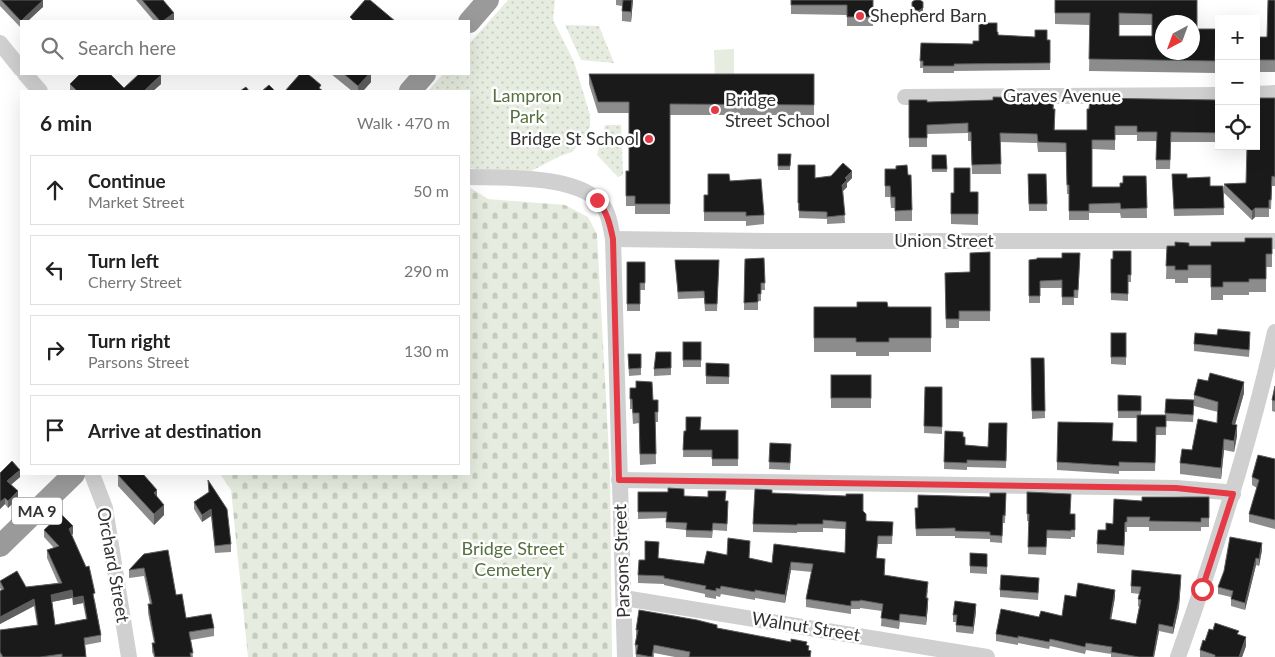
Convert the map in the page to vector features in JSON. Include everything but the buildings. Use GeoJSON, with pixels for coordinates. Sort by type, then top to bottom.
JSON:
{"type":"FeatureCollection","features":[{"type":"Feature","properties":{"kind":"highway"},"geometry":{"type":"LineString","coordinates":[[470,21],[488,0]]}},
{"type":"Feature","properties":{"kind":"highway"},"geometry":{"type":"LineString","coordinates":[[411,90],[423,75]]}},
{"type":"Feature","properties":{"kind":"highway","name":"MA 9"},"geometry":{"type":"LineString","coordinates":[[0,546],[73,475]]}},
{"type":"Feature","properties":{"kind":"street"},"geometry":{"type":"LineString","coordinates":[[0,43],[20,68]]}},
{"type":"Feature","properties":{"kind":"street"},"geometry":{"type":"LineString","coordinates":[[26,75],[39,90]]}},
{"type":"Feature","properties":{"kind":"street"},"geometry":{"type":"LineString","coordinates":[[1260,94],[1275,93]]}},
{"type":"Feature","properties":{"kind":"street","name":"Graves Avenue"},"geometry":{"type":"LineString","coordinates":[[906,98],[1215,95]]}},
{"type":"Feature","properties":{"kind":"street","name":"Parsons Street"},"geometry":{"type":"LineString","coordinates":[[470,177],[549,181],[571,186],[588,193],[604,208],[610,222],[613,239],[625,657]]}},
{"type":"Feature","properties":{"kind":"street","name":"Union Street"},"geometry":{"type":"LineString","coordinates":[[613,239],[770,241],[1275,241]]}},
{"type":"Feature","properties":{"kind":"street"},"geometry":{"type":"LineString","coordinates":[[1178,657],[1233,494],[1251,431],[1275,332]]}},
{"type":"Feature","properties":{"kind":"street","name":"Orchard Street"},"geometry":{"type":"LineString","coordinates":[[92,475],[105,508],[129,657]]}},
{"type":"Feature","properties":{"kind":"street"},"geometry":{"type":"LineString","coordinates":[[619,480],[1166,488],[1233,494]]}},
{"type":"Feature","properties":{"kind":"street","name":"Walnut Street"},"geometry":{"type":"LineString","coordinates":[[624,598],[987,657]]}},
{"type":"Feature","properties":{"kind":"green space","name":"Lampron Park"},"geometry":{"type":"Polygon","coordinates":[[[508,0],[555,0],[553,20],[574,62],[590,115],[590,126],[583,140],[572,152],[560,156],[522,176],[470,168],[470,90],[429,90],[442,75],[470,75],[470,43],[508,0]]]}},
{"type":"Feature","properties":{"kind":"green space"},"geometry":{"type":"Polygon","coordinates":[[[565,25],[599,26],[614,63],[581,60],[565,25]]]}},
{"type":"Feature","properties":{"kind":"green space"},"geometry":{"type":"Polygon","coordinates":[[[734,49],[734,79],[715,79],[714,50],[734,49]]]}},
{"type":"Feature","properties":{"kind":"green space"},"geometry":{"type":"Polygon","coordinates":[[[605,125],[621,125],[623,175],[618,177],[597,155],[605,125]]]}},
{"type":"Feature","properties":{"kind":"green space","name":"Bridge Street Cemetery"},"geometry":{"type":"Polygon","coordinates":[[[470,188],[488,199],[565,205],[588,217],[597,234],[610,472],[612,657],[248,657],[231,490],[221,475],[470,475],[470,188]]]}},
{"type":"Feature","properties":{"kind":"place","name":"Shepherd Barn"},"geometry":{"type":"Point","coordinates":[860,16]}},
{"type":"Feature","properties":{"kind":"place","name":"Bridge Street School"},"geometry":{"type":"Point","coordinates":[715,110]}},
{"type":"Feature","properties":{"kind":"place","name":"Bridge St School"},"geometry":{"type":"Point","coordinates":[649,139]}},
{"type":"Feature","properties":{"kind":"route"},"geometry":{"type":"LineString","coordinates":[[597,200],[604,208],[610,222],[613,239],[619,480],[1176,488],[1233,494],[1202,589]]}}]}
